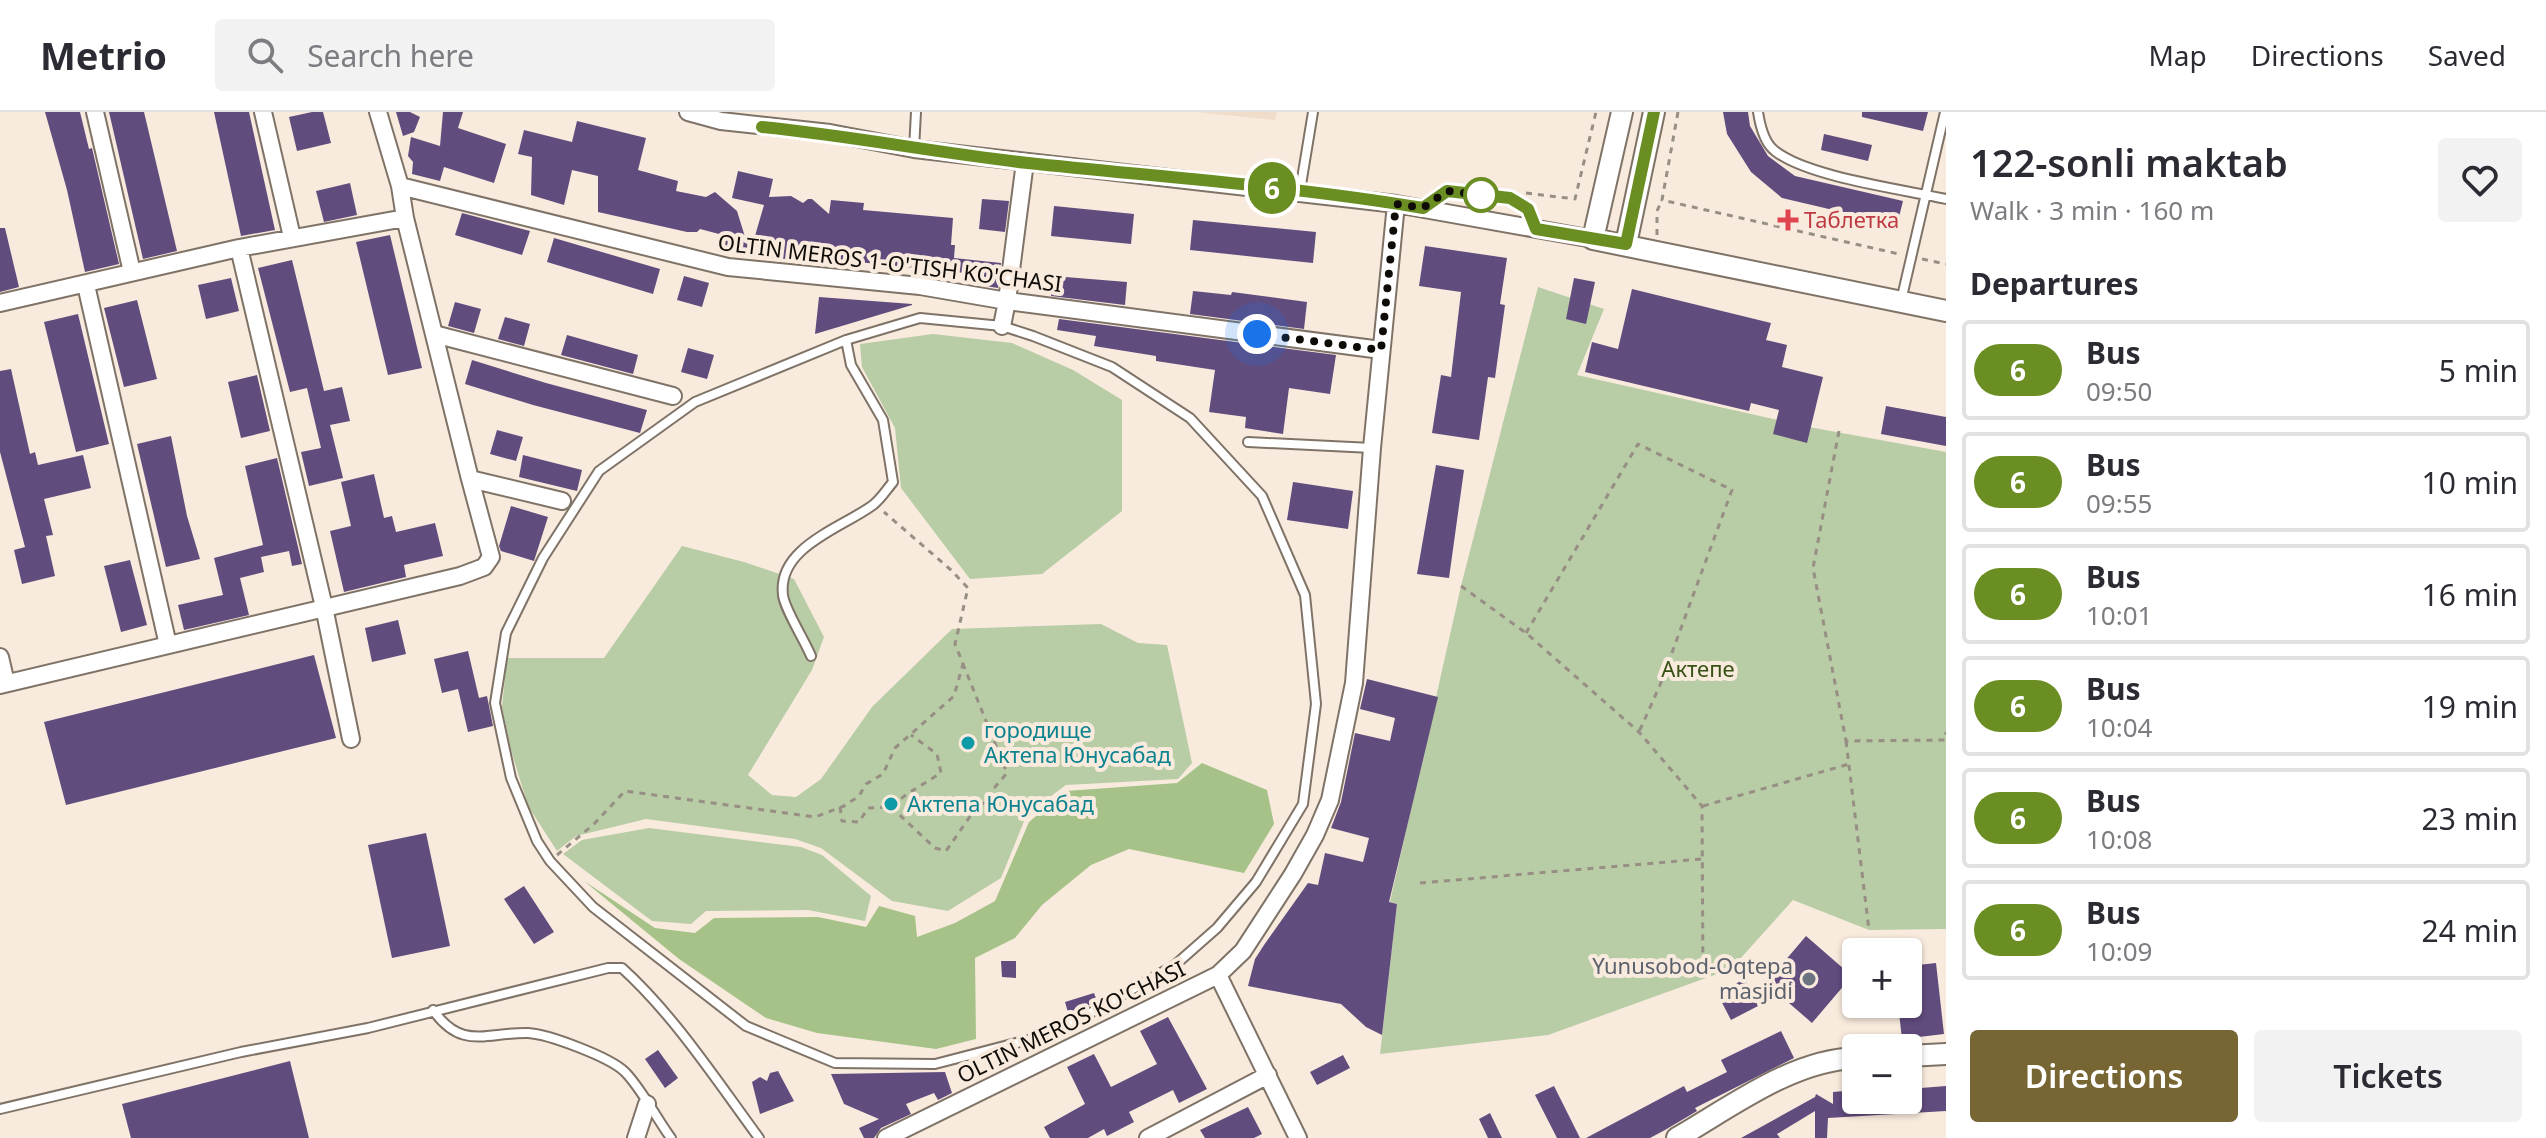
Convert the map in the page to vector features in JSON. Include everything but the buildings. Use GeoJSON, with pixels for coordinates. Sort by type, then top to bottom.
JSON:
{"type":"FeatureCollection","features":[{"type":"Feature","properties":{"kind":"street"},"geometry":{"type":"LineString","coordinates":[[95,112],[132,272]]}},
{"type":"Feature","properties":{"kind":"street"},"geometry":{"type":"LineString","coordinates":[[263,112],[292,237]]}},
{"type":"Feature","properties":{"kind":"street"},"geometry":{"type":"LineString","coordinates":[[0,657],[3,684],[460,576],[484,567],[491,557],[405,218],[400,186],[378,112]]}},
{"type":"Feature","properties":{"kind":"street"},"geometry":{"type":"LineString","coordinates":[[688,112],[721,121],[830,133],[914,149],[1300,191],[1423,208],[1626,244],[1946,311]]}},
{"type":"Feature","properties":{"kind":"street"},"geometry":{"type":"LineString","coordinates":[[1593,239],[1622,112]]}},
{"type":"Feature","properties":{"kind":"street"},"geometry":{"type":"LineString","coordinates":[[1626,244],[1654,112]]}},
{"type":"Feature","properties":{"kind":"street"},"geometry":{"type":"LineString","coordinates":[[1002,326],[1025,162]]}},
{"type":"Feature","properties":{"kind":"street","name":"OLTIN MEROS 1-O'TISH KO'CHASI"},"geometry":{"type":"LineString","coordinates":[[400,186],[728,267],[920,286],[1007,301],[1381,350]]}},
{"type":"Feature","properties":{"kind":"street"},"geometry":{"type":"LineString","coordinates":[[1218,975],[1243,951],[1293,874],[1330,800],[1354,683],[1372,448],[1396,204]]}},
{"type":"Feature","properties":{"kind":"street"},"geometry":{"type":"LineString","coordinates":[[0,303],[239,248],[405,218]]}},
{"type":"Feature","properties":{"kind":"street"},"geometry":{"type":"LineString","coordinates":[[239,248],[324,607],[351,739]]}},
{"type":"Feature","properties":{"kind":"street"},"geometry":{"type":"LineString","coordinates":[[86,285],[168,645]]}},
{"type":"Feature","properties":{"kind":"street"},"geometry":{"type":"LineString","coordinates":[[434,334],[673,396]]}},
{"type":"Feature","properties":{"kind":"street"},"geometry":{"type":"LineString","coordinates":[[470,479],[562,501]]}},
{"type":"Feature","properties":{"kind":"street","name":"OLTIN MEROS KO'CHASI"},"geometry":{"type":"LineString","coordinates":[[886,1138],[1218,975],[1298,1138]]}},
{"type":"Feature","properties":{"kind":"street"},"geometry":{"type":"LineString","coordinates":[[1922,1055],[1946,1054]]}},
{"type":"Feature","properties":{"kind":"street"},"geometry":{"type":"LineString","coordinates":[[1677,1138],[1801,1068],[1842,1059]]}},
{"type":"Feature","properties":{"kind":"street"},"geometry":{"type":"LineString","coordinates":[[1148,1138],[1268,1075]]}},
{"type":"Feature","properties":{"kind":"street"},"geometry":{"type":"LineString","coordinates":[[636,1138],[647,1104]]}},
{"type":"Feature","properties":{"kind":"lane"},"geometry":{"type":"LineString","coordinates":[[914,149],[916,112]]}},
{"type":"Feature","properties":{"kind":"lane"},"geometry":{"type":"LineString","coordinates":[[1300,191],[1313,112]]}},
{"type":"Feature","properties":{"kind":"lane"},"geometry":{"type":"LineString","coordinates":[[1758,112],[1760,126],[1772,149],[1801,167],[1946,199]]}},
{"type":"Feature","properties":{"kind":"lane"},"geometry":{"type":"LineString","coordinates":[[1901,301],[1945,112]]}},
{"type":"Feature","properties":{"kind":"lane"},"geometry":{"type":"LineString","coordinates":[[1423,208],[1447,191],[1510,198],[1528,209],[1536,229]]}},
{"type":"Feature","properties":{"kind":"lane"},"geometry":{"type":"LineString","coordinates":[[920,318],[1002,326],[1112,367],[1190,418],[1262,496],[1305,595],[1316,704],[1303,804],[1256,882],[1217,928],[1175,965],[1055,1033],[935,1064],[835,1063],[746,1026],[593,907],[550,861],[537,841],[511,778],[495,703],[506,633],[543,558],[599,471],[695,402],[846,340],[920,318]]}},
{"type":"Feature","properties":{"kind":"lane"},"geometry":{"type":"LineString","coordinates":[[811,656],[782,597],[785,570],[824,534],[875,504],[893,482],[883,420],[851,365],[846,340]]}},
{"type":"Feature","properties":{"kind":"lane"},"geometry":{"type":"LineString","coordinates":[[1248,442],[1372,448]]}},
{"type":"Feature","properties":{"kind":"lane"},"geometry":{"type":"LineString","coordinates":[[0,1109],[241,1052],[368,1028],[608,968],[622,968],[700,1058],[759,1138]]}},
{"type":"Feature","properties":{"kind":"lane"},"geometry":{"type":"LineString","coordinates":[[433,1010],[453,1032],[470,1038],[530,1033],[596,1054],[624,1072],[671,1138]]}},
{"type":"Feature","properties":{"kind":"path"},"geometry":{"type":"LineString","coordinates":[[1514,191],[1575,199],[1596,112]]}},
{"type":"Feature","properties":{"kind":"path"},"geometry":{"type":"LineString","coordinates":[[1657,236],[1657,211],[1662,200],[1678,112]]}},
{"type":"Feature","properties":{"kind":"path"},"geometry":{"type":"LineString","coordinates":[[1662,200],[1946,264]]}},
{"type":"Feature","properties":{"kind":"path"},"geometry":{"type":"LineString","coordinates":[[1839,431],[1813,568],[1846,741],[1869,930]]}},
{"type":"Feature","properties":{"kind":"path"},"geometry":{"type":"LineString","coordinates":[[1526,633],[1638,444],[1732,490],[1660,685],[1639,732]]}},
{"type":"Feature","properties":{"kind":"path"},"geometry":{"type":"LineString","coordinates":[[875,504],[968,588],[955,644],[1007,773],[995,787],[994,800],[978,805],[946,851],[935,848],[891,807]]}},
{"type":"Feature","properties":{"kind":"path"},"geometry":{"type":"LineString","coordinates":[[1461,586],[1526,633],[1639,732],[1702,806],[1703,979]]}},
{"type":"Feature","properties":{"kind":"path"},"geometry":{"type":"LineString","coordinates":[[550,861],[594,824],[625,791],[815,817],[840,807],[859,796],[866,784],[883,774],[895,748],[954,696],[963,664]]}},
{"type":"Feature","properties":{"kind":"path"},"geometry":{"type":"LineString","coordinates":[[1846,741],[1945,740],[1946,732]]}},
{"type":"Feature","properties":{"kind":"path"},"geometry":{"type":"LineString","coordinates":[[840,807],[842,821],[859,822],[868,808],[891,807],[941,773],[937,754],[911,735]]}},
{"type":"Feature","properties":{"kind":"path"},"geometry":{"type":"LineString","coordinates":[[1702,806],[1849,764]]}},
{"type":"Feature","properties":{"kind":"path"},"geometry":{"type":"LineString","coordinates":[[1420,883],[1702,859]]}},
{"type":"Feature","properties":{"kind":"shaded area"},"geometry":{"type":"Polygon","coordinates":[[[1196,112],[1277,112],[1275,120],[1196,112]]]}},
{"type":"Feature","properties":{"kind":"green space","name":"Актепе"},"geometry":{"type":"Polygon","coordinates":[[[1538,287],[1604,309],[1577,375],[1809,427],[1946,452],[1946,929],[1869,930],[1793,900],[1731,969],[1548,1035],[1380,1054],[1397,904],[1390,902],[1461,586],[1538,287]]]}},
{"type":"Feature","properties":{"kind":"green space"},"geometry":{"type":"Polygon","coordinates":[[[933,334],[1012,343],[1073,370],[1122,400],[1122,511],[1042,574],[970,579],[901,488],[895,428],[862,367],[860,344],[933,334]]]}},
{"type":"Feature","properties":{"kind":"green space"},"geometry":{"type":"Polygon","coordinates":[[[682,546],[794,579],[824,637],[812,670],[748,775],[772,795],[796,797],[821,779],[872,707],[952,629],[1101,624],[1138,643],[1167,645],[1192,763],[1178,779],[1066,785],[1027,814],[1001,878],[948,911],[892,901],[821,848],[795,839],[646,819],[576,836],[557,851],[528,806],[511,750],[502,707],[507,658],[604,658],[682,546]]]}},
{"type":"Feature","properties":{"kind":"green space"},"geometry":{"type":"Polygon","coordinates":[[[1202,763],[1267,790],[1274,824],[1244,873],[1129,849],[1091,865],[1042,905],[1015,938],[975,958],[976,1039],[936,1049],[817,1033],[766,1018],[679,959],[584,881],[655,928],[695,933],[714,918],[818,917],[866,927],[879,906],[915,916],[917,937],[955,923],[995,901],[1029,822],[1066,791],[1177,783],[1202,763]]]}},
{"type":"Feature","properties":{"kind":"green space"},"geometry":{"type":"Polygon","coordinates":[[[649,828],[801,847],[822,855],[871,896],[865,921],[808,910],[706,911],[691,924],[652,921],[563,854],[582,840],[649,828]]]}},
{"type":"Feature","properties":{"kind":"bus line","name":"6"},"geometry":{"type":"LineString","coordinates":[[762,127],[830,133],[914,149],[1300,191],[1423,208],[1447,191],[1510,198],[1528,209],[1536,229],[1626,244],[1654,112]]}},
{"type":"Feature","properties":{"kind":"place","name":"Таблетка"},"geometry":{"type":"Point","coordinates":[1788,220]}},
{"type":"Feature","properties":{"kind":"place","name":"городище Актепа Юнусабад"},"geometry":{"type":"Point","coordinates":[968,743]}},
{"type":"Feature","properties":{"kind":"place","name":"Актепа Юнусабад"},"geometry":{"type":"Point","coordinates":[891,804]}},
{"type":"Feature","properties":{"kind":"place","name":"Yunusobod-Oqtepa masjidi"},"geometry":{"type":"Point","coordinates":[1809,979]}},
{"type":"Feature","properties":{"kind":"route"},"geometry":{"type":"LineString","coordinates":[[1257,334],[1381,350],[1396,204],[1423,208],[1447,191],[1481,195]]}}]}
